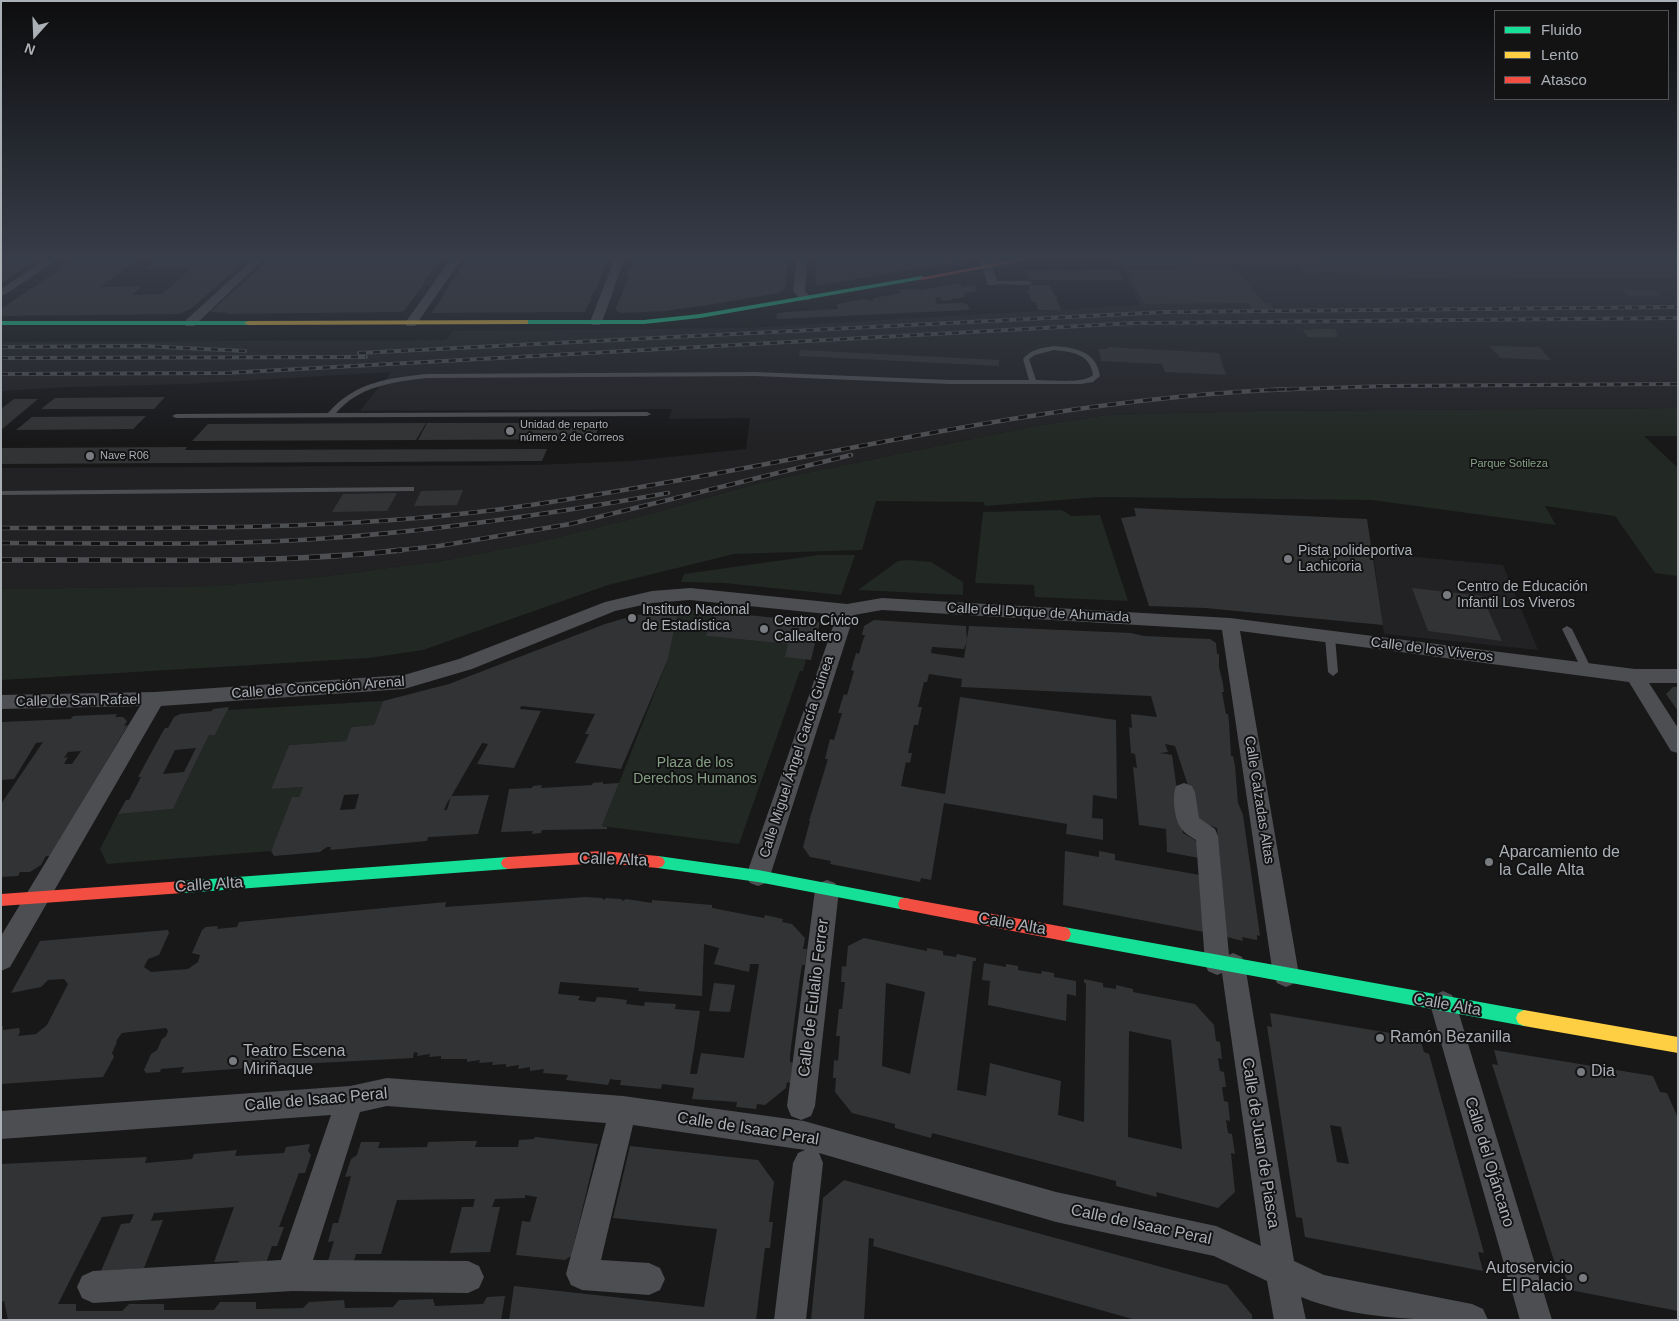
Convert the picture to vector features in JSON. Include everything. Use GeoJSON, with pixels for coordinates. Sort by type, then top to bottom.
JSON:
{"type":"FeatureCollection","features":[{"type":"Feature","properties":{"kind":"main road"},"geometry":{"type":"LineString","coordinates":[[1,323],[66,322]]}},
{"type":"Feature","properties":{"kind":"main road"},"geometry":{"type":"LineString","coordinates":[[338,322],[647,322]]}},
{"type":"Feature","properties":{"kind":"main road","name":"Calle Alta"},"geometry":{"type":"LineString","coordinates":[[1,900],[602,857],[686,865],[758,876],[1443,1004],[1675,1050]]}},
{"type":"Feature","properties":{"kind":"street","name":"Calle de Concepción Arenal"},"geometry":{"type":"LineString","coordinates":[[156,699],[404,682],[465,664],[611,606],[652,597],[690,594],[847,610]]}},
{"type":"Feature","properties":{"kind":"street","name":"Calle del Duque de Ahumada"},"geometry":{"type":"LineString","coordinates":[[847,610],[882,604],[1230,624]]}},
{"type":"Feature","properties":{"kind":"street","name":"Calle Miguel Ángel García Guinea"},"geometry":{"type":"LineString","coordinates":[[758,876],[847,610]]}},
{"type":"Feature","properties":{"kind":"street","name":"Calle de los Viveros"},"geometry":{"type":"LineString","coordinates":[[1230,624],[1635,676],[1678,676]]}},
{"type":"Feature","properties":{"kind":"street","name":"Calle Calzadas Altas"},"geometry":{"type":"LineString","coordinates":[[1230,624],[1286,975]]}},
{"type":"Feature","properties":{"kind":"street"},"geometry":{"type":"LineString","coordinates":[[1635,676],[1678,745]]}},
{"type":"Feature","properties":{"kind":"street","name":"Calle de San Rafael"},"geometry":{"type":"LineString","coordinates":[[1,702],[156,699]]}},
{"type":"Feature","properties":{"kind":"street"},"geometry":{"type":"LineString","coordinates":[[1,959],[156,699]]}},
{"type":"Feature","properties":{"kind":"street"},"geometry":{"type":"LineString","coordinates":[[1184,792],[1189,823],[1207,836],[1225,964]]}},
{"type":"Feature","properties":{"kind":"street","name":"Calle de Eulalio Ferrer"},"geometry":{"type":"LineString","coordinates":[[800,1106],[827,890]]}},
{"type":"Feature","properties":{"kind":"street","name":"Calle de Juan de Piasca"},"geometry":{"type":"LineString","coordinates":[[1225,964],[1290,1320]]}},
{"type":"Feature","properties":{"kind":"street","name":"Calle del Ojáncano"},"geometry":{"type":"LineString","coordinates":[[1443,1004],[1536,1320]]}},
{"type":"Feature","properties":{"kind":"street","name":"Calle de Isaac Peral"},"geometry":{"type":"LineString","coordinates":[[1,1125],[350,1100],[387,1092],[623,1110],[804,1135],[1056,1207],[1216,1241],[1322,1290],[1472,1320]]}},
{"type":"Feature","properties":{"kind":"street"},"geometry":{"type":"LineString","coordinates":[[292,1276],[350,1100]]}},
{"type":"Feature","properties":{"kind":"street"},"geometry":{"type":"LineString","coordinates":[[623,1110],[582,1274],[649,1279]]}},
{"type":"Feature","properties":{"kind":"street"},"geometry":{"type":"LineString","coordinates":[[790,1320],[808,1163]]}},
{"type":"Feature","properties":{"kind":"street"},"geometry":{"type":"LineString","coordinates":[[93,1287],[292,1276],[468,1277]]}},
{"type":"Feature","properties":{"kind":"lane"},"geometry":{"type":"LineString","coordinates":[[330,414],[346,398],[371,386],[397,379],[427,376],[736,374],[949,382],[1033,382],[1086,382],[1096,378],[1098,374],[1091,359],[1086,354],[1063,349],[1042,350],[1030,354],[1026,359],[1033,382]]}},
{"type":"Feature","properties":{"kind":"lane"},"geometry":{"type":"LineString","coordinates":[[176,416],[647,414]]}},
{"type":"Feature","properties":{"kind":"lane"},"geometry":{"type":"LineString","coordinates":[[1,493],[412,489]]}},
{"type":"Feature","properties":{"kind":"lane"},"geometry":{"type":"LineString","coordinates":[[1567,629],[1587,670]]}},
{"type":"Feature","properties":{"kind":"lane"},"geometry":{"type":"LineString","coordinates":[[1330,637],[1333,672]]}},
{"type":"Feature","properties":{"kind":"shaded area"},"geometry":{"type":"Polygon","coordinates":[[[854,322],[1678,322],[1678,408],[1257,411],[1107,415],[1035,426],[762,482],[643,516],[535,543],[441,561],[320,577],[213,586],[1,589],[1,468],[534,465],[631,461],[746,449],[750,418],[669,419],[672,409],[360,411],[391,372],[188,384],[1,391],[1,342],[446,340],[453,331],[745,328],[854,322]]]}},
{"type":"Feature","properties":{"kind":"shaded area","name":"Centro de Educación Infantil Los Viveros"},"geometry":{"type":"Polygon","coordinates":[[[1373,553],[1503,565],[1538,650],[1384,634],[1373,553]]]}},
{"type":"Feature","properties":{"kind":"green space","name":"Parque Sotileza"},"geometry":{"type":"Polygon","coordinates":[[[1678,408],[1678,436],[1644,436],[1678,468],[1678,576],[1655,573],[1615,516],[1545,506],[1556,525],[1372,500],[1099,497],[985,506],[984,502],[876,501],[862,550],[734,554],[608,585],[423,650],[369,658],[1,680],[1,589],[213,586],[320,577],[441,561],[535,543],[643,516],[762,482],[1035,426],[1107,415],[1257,411],[1678,408]]]}},
{"type":"Feature","properties":{"kind":"green space"},"geometry":{"type":"Polygon","coordinates":[[[1062,510],[1071,516],[1100,515],[1128,601],[1035,597],[1034,585],[975,583],[983,512],[1062,510]]]}},
{"type":"Feature","properties":{"kind":"green space"},"geometry":{"type":"Polygon","coordinates":[[[819,555],[855,555],[841,595],[724,583],[681,582],[684,574],[819,555]]]}},
{"type":"Feature","properties":{"kind":"green space"},"geometry":{"type":"Polygon","coordinates":[[[898,561],[931,562],[963,582],[963,595],[858,590],[898,561]]]}},
{"type":"Feature","properties":{"kind":"green space","name":"Plaza de los Derechos Humanos"},"geometry":{"type":"Polygon","coordinates":[[[671,608],[715,612],[707,636],[788,644],[806,659],[803,671],[800,671],[739,844],[602,826],[668,659],[677,617],[669,611],[671,608]]]}},
{"type":"Feature","properties":{"kind":"green space"},"geometry":{"type":"Polygon","coordinates":[[[383,701],[374,725],[351,727],[346,741],[289,745],[271,789],[303,787],[299,797],[292,798],[271,851],[107,864],[100,849],[118,814],[173,809],[209,735],[215,735],[227,710],[383,701]]]}},
{"type":"Feature","properties":{"kind":"building"},"geometry":{"type":"Polygon","coordinates":[[[1334,329],[1339,334],[1336,334],[1338,337],[1308,337],[1303,330],[1334,329]]]}},
{"type":"Feature","properties":{"kind":"building"},"geometry":{"type":"Polygon","coordinates":[[[1489,346],[1539,347],[1551,360],[1501,358],[1489,346]]]}},
{"type":"Feature","properties":{"kind":"building"},"geometry":{"type":"Polygon","coordinates":[[[1107,347],[1219,353],[1226,375],[1165,372],[1162,364],[1101,361],[1099,349],[1108,349],[1107,347]]]}},
{"type":"Feature","properties":{"kind":"building"},"geometry":{"type":"Polygon","coordinates":[[[800,350],[999,360],[999,366],[799,356],[800,350]]]}},
{"type":"Feature","properties":{"kind":"building"},"geometry":{"type":"Polygon","coordinates":[[[165,397],[154,409],[41,409],[55,398],[165,397]]]}},
{"type":"Feature","properties":{"kind":"building"},"geometry":{"type":"Polygon","coordinates":[[[14,399],[38,399],[1,430],[1,409],[14,399]]]}},
{"type":"Feature","properties":{"kind":"building"},"geometry":{"type":"Polygon","coordinates":[[[146,416],[133,429],[16,430],[32,417],[146,416]]]}},
{"type":"Feature","properties":{"kind":"building"},"geometry":{"type":"Polygon","coordinates":[[[426,423],[416,440],[192,441],[208,424],[426,423]]]}},
{"type":"Feature","properties":{"kind":"building","name":"Unidad de reparto número 2 de Correos"},"geometry":{"type":"Polygon","coordinates":[[[427,423],[600,423],[594,439],[418,440],[427,423]]]}},
{"type":"Feature","properties":{"kind":"building"},"geometry":{"type":"Polygon","coordinates":[[[187,447],[185,450],[547,449],[542,461],[1,464],[1,448],[187,447]]]}},
{"type":"Feature","properties":{"kind":"building"},"geometry":{"type":"Polygon","coordinates":[[[463,490],[457,505],[414,506],[421,491],[463,490]]]}},
{"type":"Feature","properties":{"kind":"building"},"geometry":{"type":"Polygon","coordinates":[[[397,493],[387,511],[332,512],[343,494],[397,493]]]}},
{"type":"Feature","properties":{"kind":"building"},"geometry":{"type":"Polygon","coordinates":[[[1134,508],[1367,519],[1383,625],[1205,608],[1149,606],[1121,518],[1136,516],[1134,508]]]}},
{"type":"Feature","properties":{"kind":"building"},"geometry":{"type":"Polygon","coordinates":[[[1412,588],[1482,596],[1502,641],[1428,631],[1412,588]]]}},
{"type":"Feature","properties":{"kind":"building"},"geometry":{"type":"Polygon","coordinates":[[[669,611],[677,617],[668,659],[621,769],[575,763],[589,734],[585,734],[595,714],[521,706],[520,709],[541,711],[514,768],[477,764],[488,744],[482,743],[451,796],[489,795],[478,834],[428,837],[427,841],[330,850],[331,847],[327,847],[320,852],[274,856],[271,851],[292,797],[299,797],[303,787],[271,789],[289,745],[346,741],[351,727],[374,725],[383,701],[449,684],[605,624],[636,615],[669,611]],[[359,794],[344,795],[340,810],[355,809],[359,794]],[[451,797],[444,810],[447,810],[451,797]]]}},
{"type":"Feature","properties":{"kind":"building","name":"Centro Cívico Callealtero"},"geometry":{"type":"Polygon","coordinates":[[[715,612],[820,622],[811,660],[785,657],[788,644],[706,636],[715,612]]]}},
{"type":"Feature","properties":{"kind":"building"},"geometry":{"type":"Polygon","coordinates":[[[874,620],[966,626],[967,639],[969,626],[1131,633],[1144,636],[1210,639],[1216,643],[1224,692],[1222,692],[1226,714],[1228,714],[1231,756],[1233,756],[1235,766],[1238,803],[1243,815],[1260,936],[1257,935],[1257,940],[1242,937],[1243,941],[1227,937],[1217,828],[1200,822],[1175,746],[1165,744],[1168,752],[1160,753],[1172,755],[1183,833],[1195,840],[1198,845],[1199,858],[1167,852],[1166,829],[1139,825],[1133,767],[1137,768],[1135,754],[1131,753],[1129,727],[1132,728],[1131,714],[1157,717],[1151,696],[961,687],[962,679],[929,674],[927,682],[924,682],[918,707],[922,707],[918,725],[914,725],[908,753],[912,753],[910,763],[906,762],[901,786],[945,794],[960,697],[1116,720],[1117,799],[1093,795],[1092,818],[1103,819],[1103,840],[1066,834],[1067,824],[944,803],[931,880],[921,878],[920,882],[830,864],[831,861],[810,857],[803,847],[828,759],[825,759],[830,739],[834,740],[842,713],[838,713],[844,694],[847,695],[854,671],[851,670],[856,653],[859,654],[865,635],[862,635],[864,626],[874,620]],[[966,643],[964,649],[932,647],[931,653],[964,658],[966,643]]]}},
{"type":"Feature","properties":{"kind":"building"},"geometry":{"type":"Polygon","coordinates":[[[1673,687],[1678,687],[1678,711],[1666,694],[1673,687]]]}},
{"type":"Feature","properties":{"kind":"building"},"geometry":{"type":"Polygon","coordinates":[[[229,707],[215,735],[209,735],[173,809],[118,814],[126,800],[129,800],[141,777],[138,777],[165,728],[168,728],[174,717],[180,714],[212,711],[213,709],[229,707]],[[196,748],[175,750],[163,774],[184,772],[196,748]]]}},
{"type":"Feature","properties":{"kind":"building"},"geometry":{"type":"Polygon","coordinates":[[[117,714],[115,717],[123,717],[127,721],[124,726],[128,725],[50,856],[46,856],[41,865],[30,872],[20,872],[18,876],[1,877],[1,804],[43,742],[36,743],[14,779],[1,780],[1,722],[71,719],[73,716],[117,714]],[[81,751],[68,752],[64,758],[68,757],[64,764],[72,764],[81,751]]]}},
{"type":"Feature","properties":{"kind":"building"},"geometry":{"type":"Polygon","coordinates":[[[603,782],[603,784],[619,783],[602,826],[607,827],[607,829],[542,830],[541,833],[532,834],[533,831],[501,832],[509,789],[532,788],[533,786],[542,785],[541,788],[592,785],[593,783],[603,782]]]}},
{"type":"Feature","properties":{"kind":"building"},"geometry":{"type":"Polygon","coordinates":[[[1065,851],[1099,857],[1099,851],[1115,854],[1115,860],[1200,875],[1204,932],[1063,905],[1065,851]]]}},
{"type":"Feature","properties":{"kind":"building"},"geometry":{"type":"Polygon","coordinates":[[[586,897],[602,898],[604,900],[606,898],[621,899],[623,901],[626,899],[652,903],[652,900],[712,905],[712,908],[764,918],[765,915],[783,919],[782,922],[792,924],[805,938],[803,949],[807,949],[805,965],[802,965],[800,977],[790,1055],[790,1062],[793,1063],[790,1083],[787,1082],[786,1088],[765,1105],[757,1104],[756,1109],[736,1107],[737,1102],[692,1099],[694,1088],[662,1084],[661,1089],[620,1085],[621,1080],[610,1079],[608,1085],[566,1080],[568,1075],[543,1073],[544,1069],[530,1071],[530,1067],[518,1069],[519,1065],[506,1067],[506,1064],[492,1065],[493,1062],[479,1063],[480,1060],[467,1062],[467,1059],[441,1059],[441,1056],[429,1057],[430,1054],[417,1056],[418,1053],[414,1052],[413,1058],[181,1073],[184,1067],[161,1069],[160,1072],[146,1073],[144,1070],[151,1054],[157,1050],[162,1039],[166,1036],[168,1031],[166,1028],[122,1033],[116,1041],[112,1053],[114,1057],[103,1077],[1,1084],[1,1026],[3,1026],[3,1030],[19,1028],[18,1036],[36,1034],[47,1025],[68,984],[64,979],[48,980],[41,987],[11,993],[40,941],[168,930],[169,933],[159,955],[148,959],[144,967],[151,972],[188,969],[198,962],[200,955],[192,953],[202,930],[206,927],[218,926],[217,929],[237,927],[239,922],[446,902],[445,907],[586,897]],[[704,944],[702,996],[638,991],[639,988],[560,982],[558,994],[580,996],[578,1000],[595,1002],[597,997],[627,1000],[626,1004],[644,1006],[645,1002],[676,1004],[675,1009],[700,1011],[690,1074],[697,1074],[701,1053],[744,1058],[759,964],[750,964],[749,972],[714,964],[719,948],[704,944]]]}},
{"type":"Feature","properties":{"kind":"building"},"geometry":{"type":"Polygon","coordinates":[[[864,938],[927,951],[927,948],[943,951],[943,955],[956,957],[957,954],[976,958],[976,961],[973,961],[957,1090],[986,1096],[990,1063],[1061,1081],[1058,1115],[1084,1122],[1086,983],[1084,983],[1084,979],[1103,983],[1103,987],[1116,989],[1116,985],[1133,989],[1133,992],[1195,1004],[1214,1025],[1216,1041],[1220,1042],[1222,1059],[1218,1058],[1220,1071],[1224,1072],[1226,1087],[1222,1087],[1224,1101],[1228,1102],[1230,1121],[1226,1120],[1228,1133],[1232,1134],[1235,1154],[1231,1153],[1235,1192],[1218,1208],[1156,1192],[1157,1197],[1116,1186],[1116,1181],[932,1133],[931,1138],[895,1128],[895,1124],[852,1113],[835,1092],[836,1078],[833,1078],[834,1060],[838,1061],[840,1036],[836,1036],[845,982],[841,982],[842,966],[846,967],[848,946],[864,938]],[[886,983],[882,1066],[910,1074],[925,992],[886,983]],[[1129,1031],[1128,1137],[1182,1149],[1171,1040],[1129,1031]]]}},
{"type":"Feature","properties":{"kind":"building"},"geometry":{"type":"Polygon","coordinates":[[[984,963],[1006,967],[1006,964],[1018,966],[1018,970],[1041,974],[1042,971],[1054,973],[1054,977],[1076,981],[1076,996],[1067,994],[1066,1021],[988,1005],[990,981],[982,980],[984,963]]]}},
{"type":"Feature","properties":{"kind":"building"},"geometry":{"type":"Polygon","coordinates":[[[714,983],[735,985],[730,1012],[709,1011],[714,983]]]}},
{"type":"Feature","properties":{"kind":"building"},"geometry":{"type":"Polygon","coordinates":[[[1270,1013],[1420,1038],[1424,1052],[1429,1054],[1484,1253],[1478,1252],[1483,1271],[1305,1237],[1302,1218],[1296,1217],[1267,1026],[1272,1027],[1270,1013]],[[1330,1125],[1337,1162],[1349,1164],[1341,1127],[1330,1125]]]}},
{"type":"Feature","properties":{"kind":"building"},"geometry":{"type":"Polygon","coordinates":[[[1494,1050],[1653,1076],[1660,1092],[1667,1093],[1678,1118],[1678,1311],[1570,1290],[1563,1269],[1556,1267],[1492,1064],[1498,1065],[1494,1050]]]}},
{"type":"Feature","properties":{"kind":"building"},"geometry":{"type":"Polygon","coordinates":[[[535,1137],[598,1144],[571,1256],[565,1260],[516,1255],[522,1221],[530,1222],[537,1197],[525,1195],[525,1198],[495,1199],[492,1207],[500,1207],[490,1252],[450,1253],[462,1207],[473,1207],[475,1199],[397,1200],[381,1254],[356,1254],[354,1261],[328,1261],[334,1241],[328,1242],[333,1223],[338,1223],[351,1176],[345,1177],[351,1159],[357,1155],[361,1142],[380,1142],[378,1148],[427,1147],[428,1142],[461,1141],[477,1141],[475,1147],[518,1147],[519,1140],[534,1139],[535,1137]]]}},
{"type":"Feature","properties":{"kind":"building"},"geometry":{"type":"Polygon","coordinates":[[[310,1144],[308,1151],[311,1155],[305,1173],[299,1173],[279,1227],[284,1227],[277,1246],[272,1246],[266,1263],[237,1266],[239,1261],[214,1262],[234,1207],[154,1213],[151,1221],[163,1220],[144,1268],[101,1271],[121,1224],[130,1223],[134,1214],[102,1217],[58,1304],[76,1304],[76,1311],[122,1311],[129,1304],[164,1304],[164,1310],[214,1310],[220,1302],[256,1302],[256,1309],[303,1308],[309,1302],[344,1300],[345,1308],[393,1307],[399,1300],[433,1299],[435,1306],[483,1304],[487,1297],[505,1296],[501,1320],[8,1320],[4,1301],[1,1302],[1,1164],[147,1157],[145,1163],[192,1159],[194,1154],[237,1150],[235,1156],[284,1153],[286,1147],[310,1144]]]}},
{"type":"Feature","properties":{"kind":"building"},"geometry":{"type":"Polygon","coordinates":[[[630,1146],[758,1160],[774,1182],[769,1222],[773,1222],[770,1248],[765,1248],[756,1320],[509,1320],[514,1286],[704,1307],[717,1229],[613,1218],[630,1146]]]}},
{"type":"Feature","properties":{"kind":"building"},"geometry":{"type":"Polygon","coordinates":[[[844,1180],[1227,1285],[1252,1315],[1252,1320],[1136,1320],[873,1246],[874,1239],[869,1238],[864,1320],[811,1320],[823,1198],[844,1180]]]}},
{"type":"Feature","properties":{"kind":"railway"},"geometry":{"type":"LineString","coordinates":[[359,353],[976,322]]}},
{"type":"Feature","properties":{"kind":"railway"},"geometry":{"type":"LineString","coordinates":[[1,374],[226,373],[1134,323],[1281,322]]}},
{"type":"Feature","properties":{"kind":"railway"},"geometry":{"type":"LineString","coordinates":[[1,347],[143,346],[245,351]]}},
{"type":"Feature","properties":{"kind":"railway"},"geometry":{"type":"LineString","coordinates":[[1,358],[366,357]]}},
{"type":"Feature","properties":{"kind":"railway"},"geometry":{"type":"LineString","coordinates":[[1293,389],[1387,386],[1678,384]]}},
{"type":"Feature","properties":{"kind":"railway"},"geometry":{"type":"LineString","coordinates":[[1,528],[200,528],[333,524],[465,513],[626,490],[1006,420],[1198,395],[1293,389]]}},
{"type":"Feature","properties":{"kind":"railway"},"geometry":{"type":"LineString","coordinates":[[1264,390],[1293,389]]}},
{"type":"Feature","properties":{"kind":"railway"},"geometry":{"type":"LineString","coordinates":[[391,551],[439,546],[570,524],[851,455]]}},
{"type":"Feature","properties":{"kind":"railway"},"geometry":{"type":"LineString","coordinates":[[1,543],[207,543],[289,541],[373,535],[500,520],[668,493]]}},
{"type":"Feature","properties":{"kind":"railway"},"geometry":{"type":"LineString","coordinates":[[1,560],[302,558],[402,550]]}},
{"type":"Feature","properties":{"kind":"traffic: fast"},"geometry":{"type":"LineString","coordinates":[[525,322],[647,322]]}},
{"type":"Feature","properties":{"kind":"traffic: fast"},"geometry":{"type":"LineString","coordinates":[[1,323],[248,323]]}},
{"type":"Feature","properties":{"kind":"traffic: fast"},"geometry":{"type":"LineString","coordinates":[[658,862],[758,876],[905,904]]}},
{"type":"Feature","properties":{"kind":"traffic: fast"},"geometry":{"type":"LineString","coordinates":[[183,887],[508,863]]}},
{"type":"Feature","properties":{"kind":"traffic: fast"},"geometry":{"type":"LineString","coordinates":[[1064,934],[1524,1018]]}},
{"type":"Feature","properties":{"kind":"traffic: slow"},"geometry":{"type":"LineString","coordinates":[[248,323],[525,322]]}},
{"type":"Feature","properties":{"kind":"traffic: slow"},"geometry":{"type":"LineString","coordinates":[[1524,1018],[1678,1045]]}},
{"type":"Feature","properties":{"kind":"traffic: jam"},"geometry":{"type":"LineString","coordinates":[[508,863],[602,857],[658,862]]}},
{"type":"Feature","properties":{"kind":"traffic: jam"},"geometry":{"type":"LineString","coordinates":[[1,900],[183,887]]}},
{"type":"Feature","properties":{"kind":"traffic: jam"},"geometry":{"type":"LineString","coordinates":[[905,904],[1064,934]]}},
{"type":"Feature","properties":{"kind":"place","name":"Unidad de reparto número 2 de Correos"},"geometry":{"type":"Point","coordinates":[510,431]}},
{"type":"Feature","properties":{"kind":"place","name":"Nave R06"},"geometry":{"type":"Point","coordinates":[90,456]}},
{"type":"Feature","properties":{"kind":"place","name":"Pista polideportiva Lachicoria"},"geometry":{"type":"Point","coordinates":[1288,559]}},
{"type":"Feature","properties":{"kind":"place","name":"Centro de Educación Infantil Los Viveros"},"geometry":{"type":"Point","coordinates":[1447,595]}},
{"type":"Feature","properties":{"kind":"place","name":"Instituto Nacional de Estadística"},"geometry":{"type":"Point","coordinates":[632,618]}},
{"type":"Feature","properties":{"kind":"place","name":"Centro Cívico Callealtero"},"geometry":{"type":"Point","coordinates":[764,629]}},
{"type":"Feature","properties":{"kind":"place","name":"Aparcamiento de la Calle Alta"},"geometry":{"type":"Point","coordinates":[1489,862]}},
{"type":"Feature","properties":{"kind":"place","name":"Ramón Bezanilla"},"geometry":{"type":"Point","coordinates":[1380,1038]}},
{"type":"Feature","properties":{"kind":"place","name":"Teatro Escena Miriñaque"},"geometry":{"type":"Point","coordinates":[233,1061]}},
{"type":"Feature","properties":{"kind":"place","name":"Dia"},"geometry":{"type":"Point","coordinates":[1581,1072]}},
{"type":"Feature","properties":{"kind":"place","name":"Autoservicio El Palacio"},"geometry":{"type":"Point","coordinates":[1583,1278]}}]}
